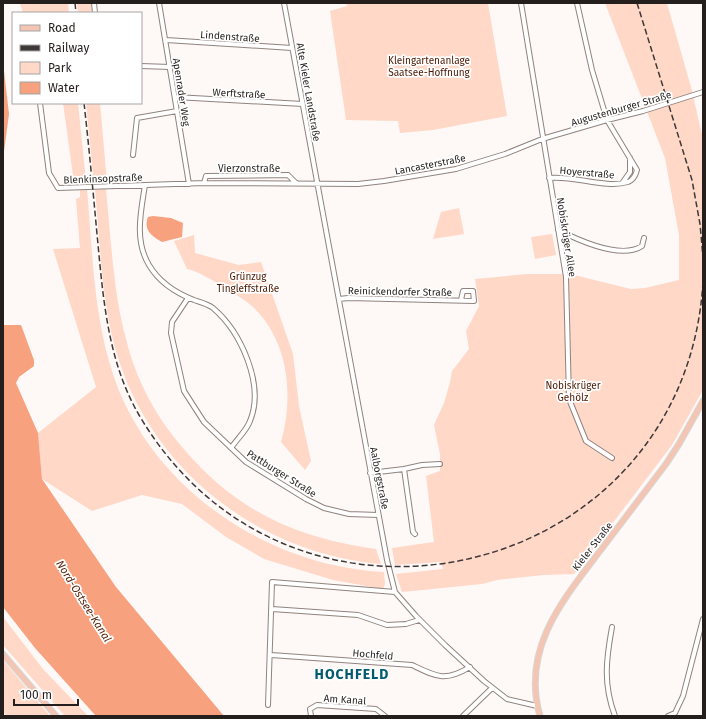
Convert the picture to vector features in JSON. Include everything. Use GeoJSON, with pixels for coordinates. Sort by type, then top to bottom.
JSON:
{"type":"FeatureCollection","features":[{"type":"Feature","properties":{"kind":"main road","name":"Kieler Straße"},"geometry":{"type":"LineString","coordinates":[[540,716],[537,706],[535,686],[537,665],[545,633],[558,607],[666,464],[703,401]]}},
{"type":"Feature","properties":{"kind":"main road"},"geometry":{"type":"LineString","coordinates":[[3,654],[56,716]]}},
{"type":"Feature","properties":{"kind":"street","name":"Apenrader Weg"},"geometry":{"type":"LineString","coordinates":[[159,3],[189,184]]}},
{"type":"Feature","properties":{"kind":"street","name":"Alte Kieler Landstraße"},"geometry":{"type":"LineString","coordinates":[[284,3],[317,184]]}},
{"type":"Feature","properties":{"kind":"street","name":"Nobiskrüger Allee"},"geometry":{"type":"LineString","coordinates":[[521,3],[542,139],[566,277],[569,399],[586,441],[612,458]]}},
{"type":"Feature","properties":{"kind":"street","name":"Hoyerstraße"},"geometry":{"type":"LineString","coordinates":[[549,178],[561,177],[613,184],[628,182],[635,176],[637,170],[636,165],[630,158],[607,120],[592,70],[577,3]]}},
{"type":"Feature","properties":{"kind":"street","name":"Lindenstraße"},"geometry":{"type":"LineString","coordinates":[[166,40],[292,48]]}},
{"type":"Feature","properties":{"kind":"street"},"geometry":{"type":"LineString","coordinates":[[142,66],[170,67]]}},
{"type":"Feature","properties":{"kind":"street","name":"Augustenburger Straße"},"geometry":{"type":"LineString","coordinates":[[542,139],[643,111],[703,92]]}},
{"type":"Feature","properties":{"kind":"street","name":"Werftstraße"},"geometry":{"type":"LineString","coordinates":[[175,97],[303,104]]}},
{"type":"Feature","properties":{"kind":"street","name":"Blenkinsopstraße"},"geometry":{"type":"LineString","coordinates":[[40,104],[49,172],[58,188],[189,184]]}},
{"type":"Feature","properties":{"kind":"street"},"geometry":{"type":"LineString","coordinates":[[133,156],[137,118],[177,111]]}},
{"type":"Feature","properties":{"kind":"street","name":"Lancasterstraße"},"geometry":{"type":"LineString","coordinates":[[317,184],[384,181],[440,172],[505,154],[542,139]]}},
{"type":"Feature","properties":{"kind":"street","name":"Hoyerstraße"},"geometry":{"type":"LineString","coordinates":[[623,182],[630,172],[630,158]]}},
{"type":"Feature","properties":{"kind":"street","name":"Vierzonstraße"},"geometry":{"type":"LineString","coordinates":[[204,184],[206,176],[288,176],[296,183]]}},
{"type":"Feature","properties":{"kind":"street","name":"Vierzonstraße"},"geometry":{"type":"LineString","coordinates":[[189,184],[317,184]]}},
{"type":"Feature","properties":{"kind":"street","name":"Aalborgstraße"},"geometry":{"type":"LineString","coordinates":[[317,184],[386,560],[395,592],[419,620],[492,688],[508,699],[537,706]]}},
{"type":"Feature","properties":{"kind":"street"},"geometry":{"type":"LineString","coordinates":[[145,185],[139,223],[143,247],[149,265],[162,282],[188,298],[212,308],[235,332],[250,363],[255,395],[250,421],[230,448]]}},
{"type":"Feature","properties":{"kind":"street"},"geometry":{"type":"LineString","coordinates":[[558,230],[576,239],[606,249],[634,250],[642,246],[644,238]]}},
{"type":"Feature","properties":{"kind":"street","name":"Pattburger Straße"},"geometry":{"type":"LineString","coordinates":[[188,298],[172,322],[171,333],[184,391],[204,422],[246,462],[306,499],[324,508],[349,514],[378,515]]}},
{"type":"Feature","properties":{"kind":"street","name":"Reinickendorfer Straße"},"geometry":{"type":"LineString","coordinates":[[339,299],[461,300]]}},
{"type":"Feature","properties":{"kind":"street"},"geometry":{"type":"LineString","coordinates":[[370,473],[422,465],[440,464]]}},
{"type":"Feature","properties":{"kind":"street"},"geometry":{"type":"LineString","coordinates":[[404,468],[412,532],[415,534]]}},
{"type":"Feature","properties":{"kind":"street"},"geometry":{"type":"LineString","coordinates":[[268,705],[271,655],[272,584],[275,582],[395,592]]}},
{"type":"Feature","properties":{"kind":"street"},"geometry":{"type":"LineString","coordinates":[[272,609],[358,615],[387,625],[406,624],[419,620]]}},
{"type":"Feature","properties":{"kind":"street"},"geometry":{"type":"LineString","coordinates":[[668,716],[677,709],[683,696],[703,617]]}},
{"type":"Feature","properties":{"kind":"street"},"geometry":{"type":"LineString","coordinates":[[612,627],[606,659],[606,683],[608,696],[615,716]]}},
{"type":"Feature","properties":{"kind":"street","name":"Hochfeld"},"geometry":{"type":"LineString","coordinates":[[271,655],[412,665],[433,675],[447,676],[456,676],[470,667]]}},
{"type":"Feature","properties":{"kind":"street"},"geometry":{"type":"LineString","coordinates":[[463,716],[492,688]]}},
{"type":"Feature","properties":{"kind":"street","name":"Am Kanal"},"geometry":{"type":"LineString","coordinates":[[311,716],[310,709],[317,705],[376,709],[385,716]]}},
{"type":"Feature","properties":{"kind":"green space"},"geometry":{"type":"Polygon","coordinates":[[[20,3],[68,3],[69,12],[23,12],[20,3]]]}},
{"type":"Feature","properties":{"kind":"green space"},"geometry":{"type":"Polygon","coordinates":[[[77,3],[91,3],[92,12],[78,12],[77,3]]]}},
{"type":"Feature","properties":{"kind":"green space","name":"Kleingartenanlage Saatsee-Hoffnung"},"geometry":{"type":"Polygon","coordinates":[[[346,3],[488,3],[507,116],[433,130],[400,133],[398,121],[346,120],[330,11],[347,6],[346,3]]]}},
{"type":"Feature","properties":{"kind":"green space","name":"Nobiskrüger Gehölz"},"geometry":{"type":"Polygon","coordinates":[[[605,3],[667,3],[691,87],[703,139],[703,390],[672,445],[574,574],[543,575],[497,580],[482,584],[402,592],[396,574],[443,569],[441,562],[395,565],[392,548],[434,542],[426,476],[440,471],[440,454],[434,425],[444,403],[452,371],[469,349],[466,331],[479,306],[475,279],[527,274],[570,274],[631,289],[645,288],[679,280],[679,235],[665,158],[605,3]]]}},
{"type":"Feature","properties":{"kind":"green space"},"geometry":{"type":"Polygon","coordinates":[[[63,104],[78,104],[86,181],[74,183],[63,104]]]}},
{"type":"Feature","properties":{"kind":"green space"},"geometry":{"type":"Polygon","coordinates":[[[86,104],[100,104],[107,183],[94,184],[86,104]]]}},
{"type":"Feature","properties":{"kind":"green space"},"geometry":{"type":"Polygon","coordinates":[[[80,189],[87,189],[96,297],[109,361],[125,405],[149,444],[178,479],[213,510],[252,535],[294,554],[339,566],[384,572],[385,584],[383,589],[333,580],[264,559],[226,537],[182,504],[142,495],[92,511],[42,479],[38,433],[96,387],[53,249],[80,248],[76,199],[80,197],[80,189]]]}},
{"type":"Feature","properties":{"kind":"green space"},"geometry":{"type":"Polygon","coordinates":[[[106,189],[115,284],[126,339],[141,383],[164,424],[203,470],[224,489],[246,505],[269,518],[294,529],[347,544],[376,549],[381,564],[335,556],[290,542],[249,521],[211,495],[178,463],[150,426],[128,385],[113,340],[109,322],[103,285],[95,190],[106,189]]]}},
{"type":"Feature","properties":{"kind":"green space"},"geometry":{"type":"Polygon","coordinates":[[[459,208],[464,234],[433,239],[441,212],[459,208]]]}},
{"type":"Feature","properties":{"kind":"green space"},"geometry":{"type":"Polygon","coordinates":[[[552,234],[556,255],[535,259],[531,237],[552,234]]]}},
{"type":"Feature","properties":{"kind":"green space","name":"Grünzug Tingleffstraße"},"geometry":{"type":"Polygon","coordinates":[[[194,235],[195,253],[239,265],[261,262],[293,354],[299,406],[311,461],[305,470],[281,442],[287,407],[287,388],[281,353],[274,336],[265,321],[250,304],[223,286],[201,274],[187,269],[174,241],[194,235]]]}},
{"type":"Feature","properties":{"kind":"green space"},"geometry":{"type":"Polygon","coordinates":[[[3,617],[43,669],[88,716],[65,716],[3,645],[3,617]]]}},
{"type":"Feature","properties":{"kind":"green space"},"geometry":{"type":"Polygon","coordinates":[[[3,660],[50,716],[7,716],[3,712],[3,660]]]}},
{"type":"Feature","properties":{"kind":"water"},"geometry":{"type":"Polygon","coordinates":[[[3,62],[9,114],[3,159],[3,62]]]}},
{"type":"Feature","properties":{"kind":"water"},"geometry":{"type":"Polygon","coordinates":[[[153,216],[171,218],[183,223],[182,237],[162,242],[155,237],[149,232],[147,226],[148,217],[153,216]]]}},
{"type":"Feature","properties":{"kind":"water","name":"Nord-Ostsee-Kanal"},"geometry":{"type":"Polygon","coordinates":[[[3,325],[21,325],[34,360],[34,366],[19,377],[16,383],[38,433],[42,479],[116,587],[224,716],[96,716],[35,648],[3,607],[3,325]]]}},
{"type":"Feature","properties":{"kind":"railway"},"geometry":{"type":"LineString","coordinates":[[75,3],[76,12]]}},
{"type":"Feature","properties":{"kind":"railway"},"geometry":{"type":"LineString","coordinates":[[637,3],[692,180],[700,224],[703,257]]}},
{"type":"Feature","properties":{"kind":"railway"},"geometry":{"type":"LineString","coordinates":[[84,104],[104,304],[113,350],[128,394],[139,415],[206,496],[289,546],[380,566],[472,558],[557,524],[629,465],[680,384],[703,282]]}},
{"type":"Feature","properties":{"kind":"district","name":"HOCHFELD"},"geometry":{"type":"Point","coordinates":[352,674]}}]}
